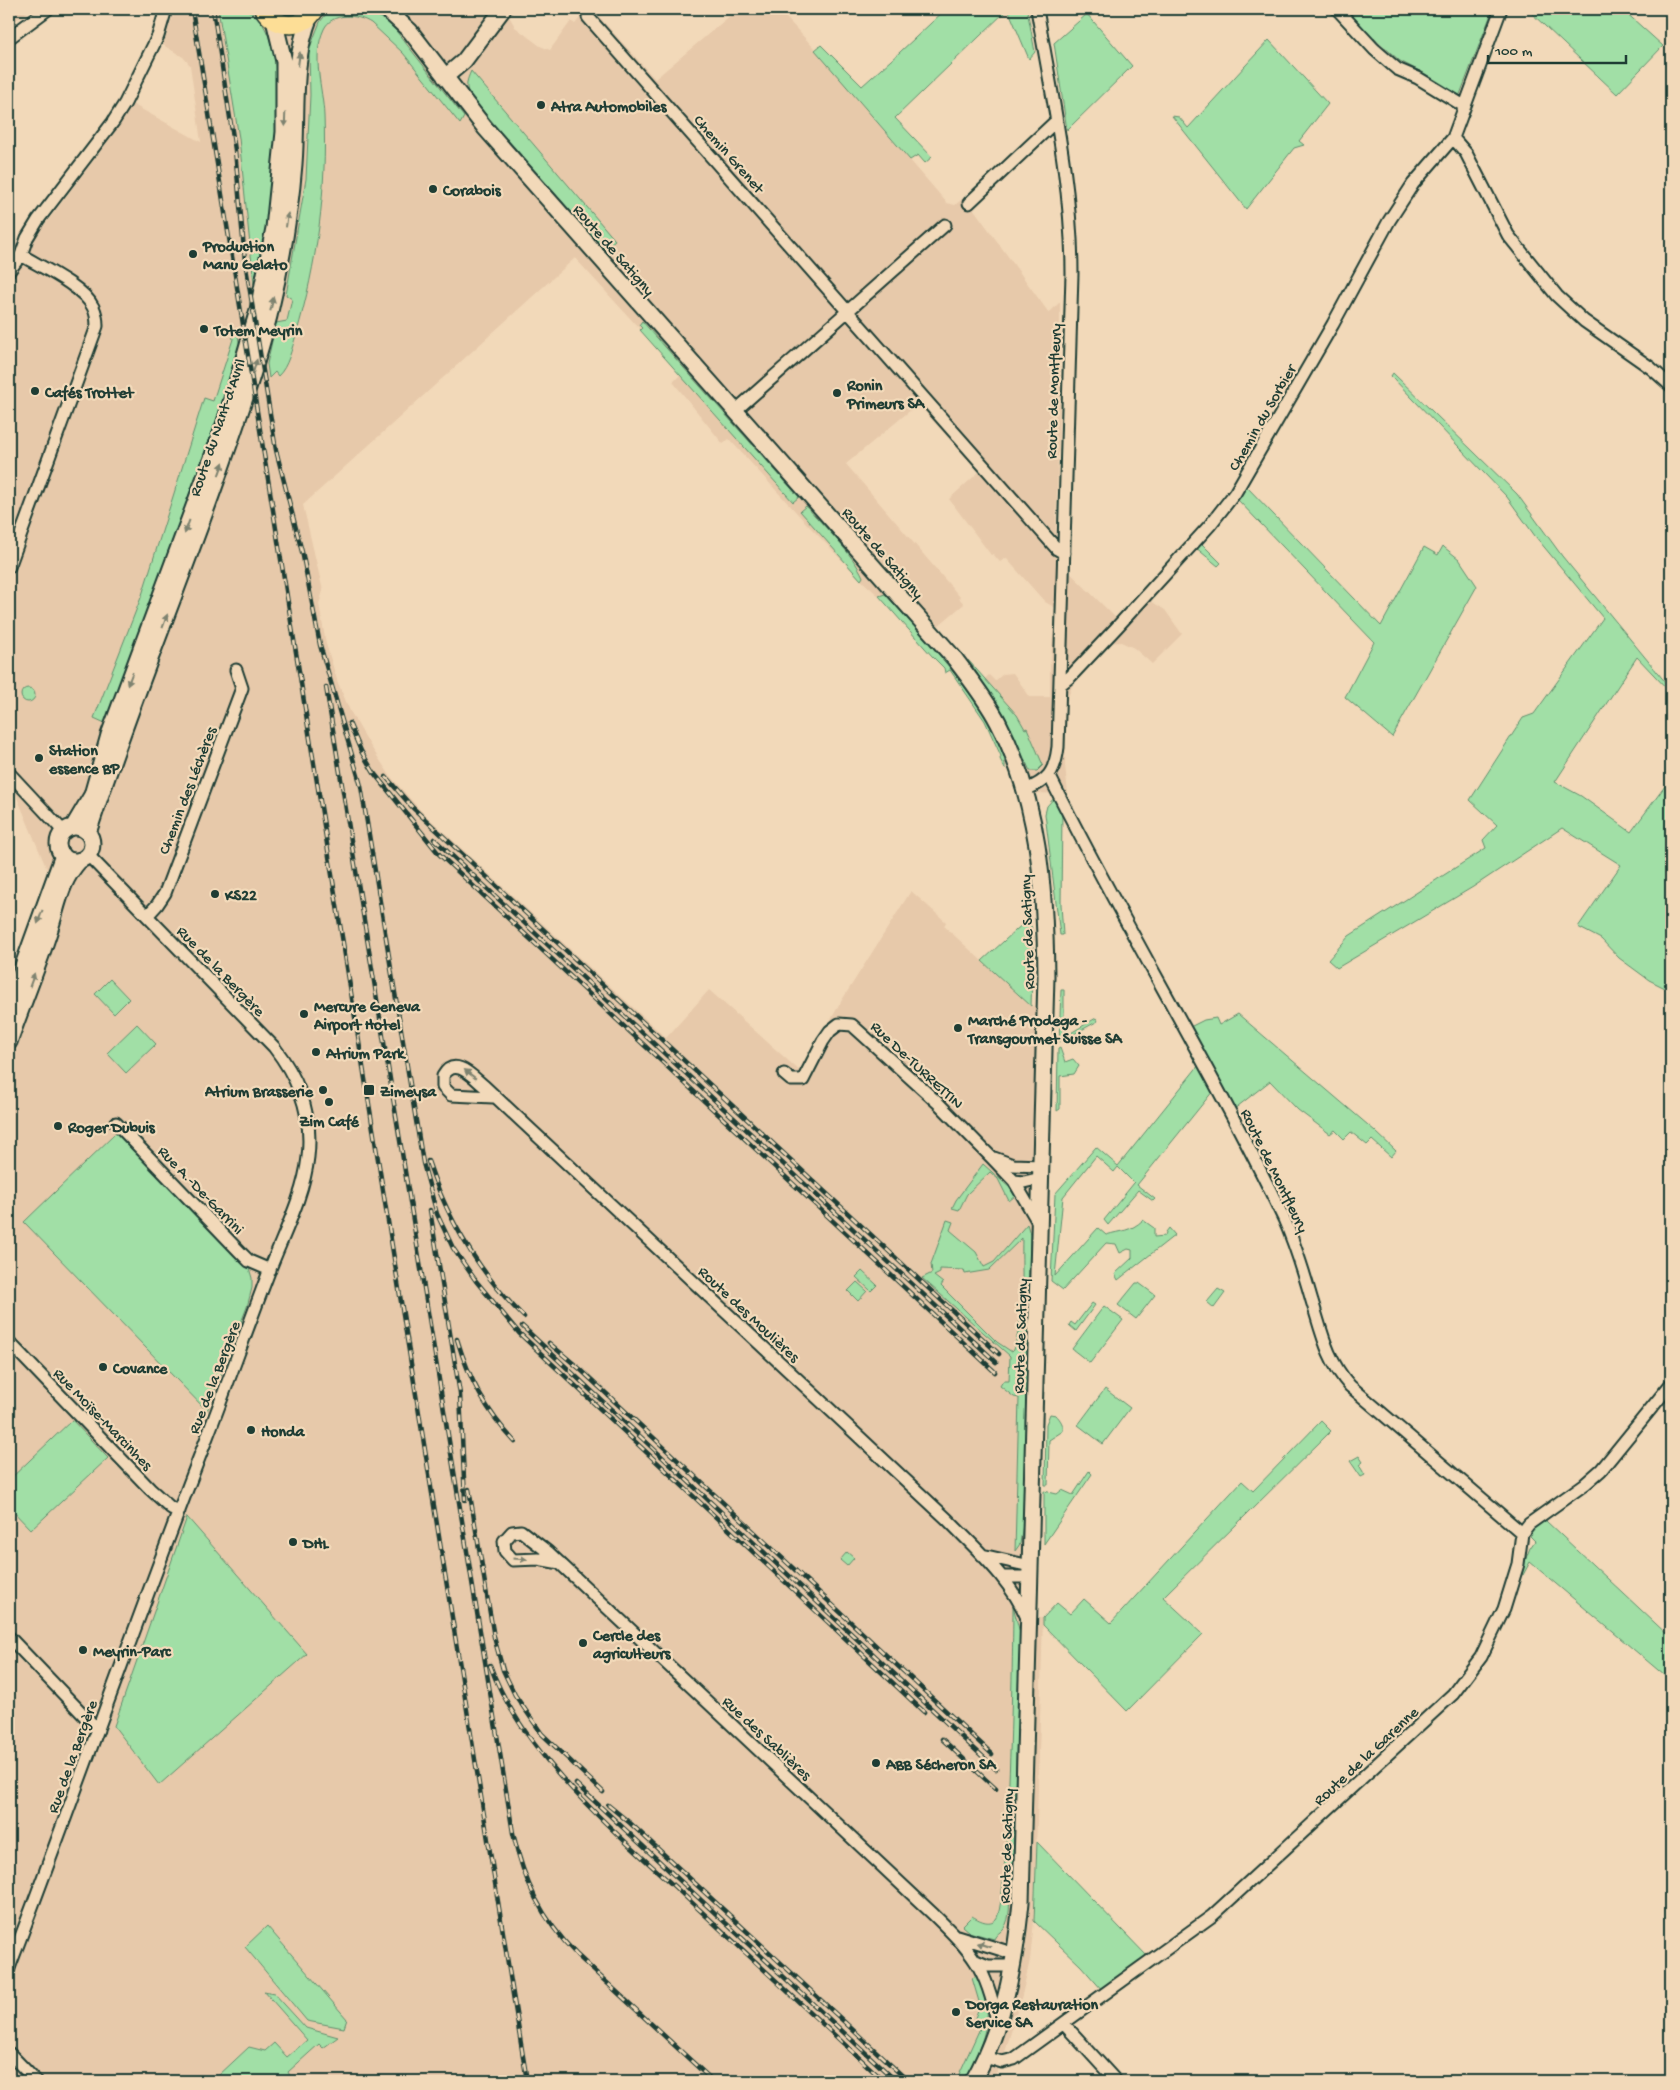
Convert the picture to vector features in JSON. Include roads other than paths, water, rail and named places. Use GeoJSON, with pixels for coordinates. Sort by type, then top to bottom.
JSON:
{"type":"FeatureCollection","features":[{"type":"Feature","properties":{"kind":"main road"},"geometry":{"type":"LineString","coordinates":[[269,14],[285,24],[293,25],[304,21],[312,12]]}},
{"type":"Feature","properties":{"kind":"street"},"geometry":{"type":"LineString","coordinates":[[9,38],[48,9]]}},
{"type":"Feature","properties":{"kind":"street"},"geometry":{"type":"LineString","coordinates":[[9,271],[21,255],[32,230],[113,122],[125,103],[158,36],[166,9]]}},
{"type":"Feature","properties":{"kind":"street","name":"Route de Satigny"},"geometry":{"type":"LineString","coordinates":[[386,9],[410,31],[485,128],[965,672],[998,722],[1011,750],[1025,790],[1039,853],[1046,940],[1021,1902],[1014,1960],[998,2024],[973,2081]]}},
{"type":"Feature","properties":{"kind":"street"},"geometry":{"type":"LineString","coordinates":[[445,77],[464,61],[503,9]]}},
{"type":"Feature","properties":{"kind":"street","name":"Route de Montfleury"},"geometry":{"type":"LineString","coordinates":[[1037,9],[1066,182],[1072,247],[1058,747],[1054,766],[1049,775],[1252,1153],[1301,1261],[1324,1341],[1336,1368],[1350,1386],[1522,1533]]}},
{"type":"Feature","properties":{"kind":"street"},"geometry":{"type":"LineString","coordinates":[[1337,9],[1369,44],[1397,69],[1418,78],[1464,106]]}},
{"type":"Feature","properties":{"kind":"street"},"geometry":{"type":"LineString","coordinates":[[1501,9],[1452,138],[1466,153],[1508,235],[1557,296],[1584,321],[1651,368],[1671,386]]}},
{"type":"Feature","properties":{"kind":"street","name":"Route du Nant-d'Avril"},"geometry":{"type":"LineString","coordinates":[[88,833],[235,428],[263,339],[286,233],[294,166],[297,67],[301,44],[312,12]]}},
{"type":"Feature","properties":{"kind":"street","name":"Route du Nant-d'Avril"},"geometry":{"type":"LineString","coordinates":[[68,829],[92,795],[109,736],[225,423],[258,310],[274,228],[284,132],[285,69],[269,14]]}},
{"type":"Feature","properties":{"kind":"street","name":"Chemin Grenet"},"geometry":{"type":"LineString","coordinates":[[588,17],[1057,549],[1064,553]]}},
{"type":"Feature","properties":{"kind":"street"},"geometry":{"type":"LineString","coordinates":[[969,203],[1056,121]]}},
{"type":"Feature","properties":{"kind":"street","name":"Chemin du Sorbier"},"geometry":{"type":"LineString","coordinates":[[1060,685],[1070,677],[1117,627],[1210,525],[1235,493],[1333,324],[1389,221],[1412,184],[1452,138]]}},
{"type":"Feature","properties":{"kind":"street"},"geometry":{"type":"LineString","coordinates":[[735,411],[945,225]]}},
{"type":"Feature","properties":{"kind":"street"},"geometry":{"type":"LineString","coordinates":[[9,567],[97,326],[96,316],[88,298],[79,290],[21,255]]}},
{"type":"Feature","properties":{"kind":"street","name":"Chemin des Léchères"},"geometry":{"type":"LineString","coordinates":[[147,916],[165,893],[242,688],[236,670]]}},
{"type":"Feature","properties":{"kind":"street"},"geometry":{"type":"LineString","coordinates":[[9,773],[68,829]]}},
{"type":"Feature","properties":{"kind":"street"},"geometry":{"type":"LineString","coordinates":[[1025,790],[1043,782],[1049,775]]}},
{"type":"Feature","properties":{"kind":"street"},"geometry":{"type":"LineString","coordinates":[[9,1004],[63,855],[59,843],[68,829],[79,827],[88,833],[92,842],[84,857],[72,868],[64,882],[50,930],[9,1042]]}},
{"type":"Feature","properties":{"kind":"street"},"geometry":{"type":"LineString","coordinates":[[63,855],[74,860],[84,857]]}},
{"type":"Feature","properties":{"kind":"street","name":"Rue de la Bergère"},"geometry":{"type":"LineString","coordinates":[[9,1968],[295,1206],[306,1169],[309,1137],[306,1107],[302,1094],[291,1072],[274,1047],[147,916],[84,857]]}},
{"type":"Feature","properties":{"kind":"street","name":"Rue De-TURRETTIN"},"geometry":{"type":"LineString","coordinates":[[784,1074],[791,1080],[803,1080],[830,1031],[840,1024],[848,1024],[855,1028],[939,1104],[1014,1181],[1040,1226]]}},
{"type":"Feature","properties":{"kind":"street","name":"Route des Moulières"},"geometry":{"type":"LineString","coordinates":[[493,1097],[947,1519],[1004,1577]]}},
{"type":"Feature","properties":{"kind":"street","name":"Rue A.-De-Garrini"},"geometry":{"type":"LineString","coordinates":[[116,1123],[249,1261],[270,1270]]}},
{"type":"Feature","properties":{"kind":"street"},"geometry":{"type":"LineString","coordinates":[[992,1158],[1041,1172]]}},
{"type":"Feature","properties":{"kind":"street"},"geometry":{"type":"LineString","coordinates":[[1014,1181],[1024,1182],[1041,1172]]}},
{"type":"Feature","properties":{"kind":"street","name":"Rue Moïse-Marcinhes"},"geometry":{"type":"LineString","coordinates":[[9,1342],[150,1489],[171,1508],[179,1511]]}},
{"type":"Feature","properties":{"kind":"street"},"geometry":{"type":"LineString","coordinates":[[1522,1533],[1529,1524],[1585,1484],[1601,1470],[1671,1384]]}},
{"type":"Feature","properties":{"kind":"street","name":"Rue des Sablières"},"geometry":{"type":"LineString","coordinates":[[560,1563],[538,1560],[512,1560],[505,1552],[504,1541],[512,1532],[524,1532],[560,1563],[953,1934],[976,1961],[985,1976],[992,1995],[998,2024]]}},
{"type":"Feature","properties":{"kind":"street","name":"Route de la Garenne"},"geometry":{"type":"LineString","coordinates":[[985,2057],[1002,2062],[1014,2059],[1212,1916],[1453,1694],[1481,1657],[1504,1609],[1518,1564],[1522,1533]]}},
{"type":"Feature","properties":{"kind":"street"},"geometry":{"type":"LineString","coordinates":[[982,1555],[1030,1571]]}},
{"type":"Feature","properties":{"kind":"street"},"geometry":{"type":"LineString","coordinates":[[1004,1577],[1023,1577],[1030,1571]]}},
{"type":"Feature","properties":{"kind":"street"},"geometry":{"type":"LineString","coordinates":[[1004,1577],[1029,1623]]}},
{"type":"Feature","properties":{"kind":"street"},"geometry":{"type":"LineString","coordinates":[[9,1637],[98,1730]]}},
{"type":"Feature","properties":{"kind":"street","name":"Rue des Sablières"},"geometry":{"type":"LineString","coordinates":[[953,1934],[985,1946],[1014,1960]]}},
{"type":"Feature","properties":{"kind":"street"},"geometry":{"type":"LineString","coordinates":[[976,1961],[988,1966],[1014,1960]]}},
{"type":"Feature","properties":{"kind":"street"},"geometry":{"type":"LineString","coordinates":[[1064,2024],[1116,2081]]}},
{"type":"Feature","properties":{"kind":"street"},"geometry":{"type":"LineString","coordinates":[[9,2054],[36,2081]]}},
{"type":"Feature","properties":{"kind":"railway"},"geometry":{"type":"LineString","coordinates":[[192,9],[527,2081]]}},
{"type":"Feature","properties":{"kind":"railway"},"geometry":{"type":"LineString","coordinates":[[213,9],[235,150],[245,261],[276,450],[303,556],[320,645],[361,786],[423,1163],[437,1214],[453,1248],[476,1281],[519,1333],[924,1712]]}},
{"type":"Feature","properties":{"kind":"railway"},"geometry":{"type":"LineString","coordinates":[[326,687],[517,1851],[536,1898],[553,1927],[564,1941],[713,2081]]}},
{"type":"Feature","properties":{"kind":"railway"},"geometry":{"type":"LineString","coordinates":[[349,723],[361,751],[374,773],[439,854],[995,1372]]}},
{"type":"Feature","properties":{"kind":"railway"},"geometry":{"type":"LineString","coordinates":[[386,777],[413,808],[999,1354]]}},
{"type":"Feature","properties":{"kind":"railway"},"geometry":{"type":"LineString","coordinates":[[434,839],[996,1362]]}},
{"type":"Feature","properties":{"kind":"railway"},"geometry":{"type":"LineString","coordinates":[[428,1161],[445,1204],[466,1245],[492,1282],[524,1317]]}},
{"type":"Feature","properties":{"kind":"railway"},"geometry":{"type":"LineString","coordinates":[[430,1210],[460,1394],[465,1500]]}},
{"type":"Feature","properties":{"kind":"railway"},"geometry":{"type":"LineString","coordinates":[[522,1326],[996,1769]]}},
{"type":"Feature","properties":{"kind":"railway"},"geometry":{"type":"LineString","coordinates":[[457,1339],[467,1368],[480,1394],[495,1418],[515,1442]]}},
{"type":"Feature","properties":{"kind":"railway"},"geometry":{"type":"LineString","coordinates":[[549,1343],[580,1369],[992,1754]]}},
{"type":"Feature","properties":{"kind":"railway"},"geometry":{"type":"LineString","coordinates":[[469,1489],[494,1637],[503,1670],[515,1695],[542,1734],[603,1792]]}},
{"type":"Feature","properties":{"kind":"railway"},"geometry":{"type":"LineString","coordinates":[[490,1665],[505,1699],[525,1731],[549,1763],[576,1793],[633,1849],[884,2081]]}},
{"type":"Feature","properties":{"kind":"railway"},"geometry":{"type":"LineString","coordinates":[[942,1739],[996,1789]]}},
{"type":"Feature","properties":{"kind":"railway"},"geometry":{"type":"LineString","coordinates":[[576,1784],[896,2081]]}},
{"type":"Feature","properties":{"kind":"railway"},"geometry":{"type":"LineString","coordinates":[[608,1805],[630,1823],[908,2081]]}},
{"type":"Feature","properties":{"kind":"place","name":"Atra Automobiles"},"geometry":{"type":"Point","coordinates":[541,105]}},
{"type":"Feature","properties":{"kind":"place","name":"Corabois"},"geometry":{"type":"Point","coordinates":[433,189]}},
{"type":"Feature","properties":{"kind":"place","name":"Production Manu Gelato"},"geometry":{"type":"Point","coordinates":[193,254]}},
{"type":"Feature","properties":{"kind":"place","name":"Totem Meyrin"},"geometry":{"type":"Point","coordinates":[204,329]}},
{"type":"Feature","properties":{"kind":"place","name":"Cafés Trottet"},"geometry":{"type":"Point","coordinates":[35,391]}},
{"type":"Feature","properties":{"kind":"place","name":"Ronin Primeurs SA"},"geometry":{"type":"Point","coordinates":[837,393]}},
{"type":"Feature","properties":{"kind":"place","name":"Station essence BP"},"geometry":{"type":"Point","coordinates":[39,758]}},
{"type":"Feature","properties":{"kind":"place","name":"KS22"},"geometry":{"type":"Point","coordinates":[215,894]}},
{"type":"Feature","properties":{"kind":"place","name":"Mercure Geneva Airport Hotel"},"geometry":{"type":"Point","coordinates":[304,1014]}},
{"type":"Feature","properties":{"kind":"place","name":"Marché Prodega - Transgourmet Suisse SA"},"geometry":{"type":"Point","coordinates":[958,1028]}},
{"type":"Feature","properties":{"kind":"place","name":"Atrium Park"},"geometry":{"type":"Point","coordinates":[316,1052]}},
{"type":"Feature","properties":{"kind":"place","name":"Atrium Brasserie"},"geometry":{"type":"Point","coordinates":[323,1090]}},
{"type":"Feature","properties":{"kind":"place","name":"Zimeysa"},"geometry":{"type":"Point","coordinates":[369,1090]}},
{"type":"Feature","properties":{"kind":"place","name":"Zim Café"},"geometry":{"type":"Point","coordinates":[329,1102]}},
{"type":"Feature","properties":{"kind":"place","name":"Roger Dubuis"},"geometry":{"type":"Point","coordinates":[58,1126]}},
{"type":"Feature","properties":{"kind":"place","name":"Covance"},"geometry":{"type":"Point","coordinates":[103,1367]}},
{"type":"Feature","properties":{"kind":"place","name":"Honda"},"geometry":{"type":"Point","coordinates":[251,1430]}},
{"type":"Feature","properties":{"kind":"place","name":"DHL"},"geometry":{"type":"Point","coordinates":[293,1542]}},
{"type":"Feature","properties":{"kind":"place","name":"Cercle des agriculteurs"},"geometry":{"type":"Point","coordinates":[583,1643]}},
{"type":"Feature","properties":{"kind":"place","name":"Meyrin-Parc"},"geometry":{"type":"Point","coordinates":[83,1650]}},
{"type":"Feature","properties":{"kind":"place","name":"ABB Sécheron SA"},"geometry":{"type":"Point","coordinates":[876,1763]}},
{"type":"Feature","properties":{"kind":"place","name":"Dorga Restauration Service SA"},"geometry":{"type":"Point","coordinates":[956,2012]}}]}
